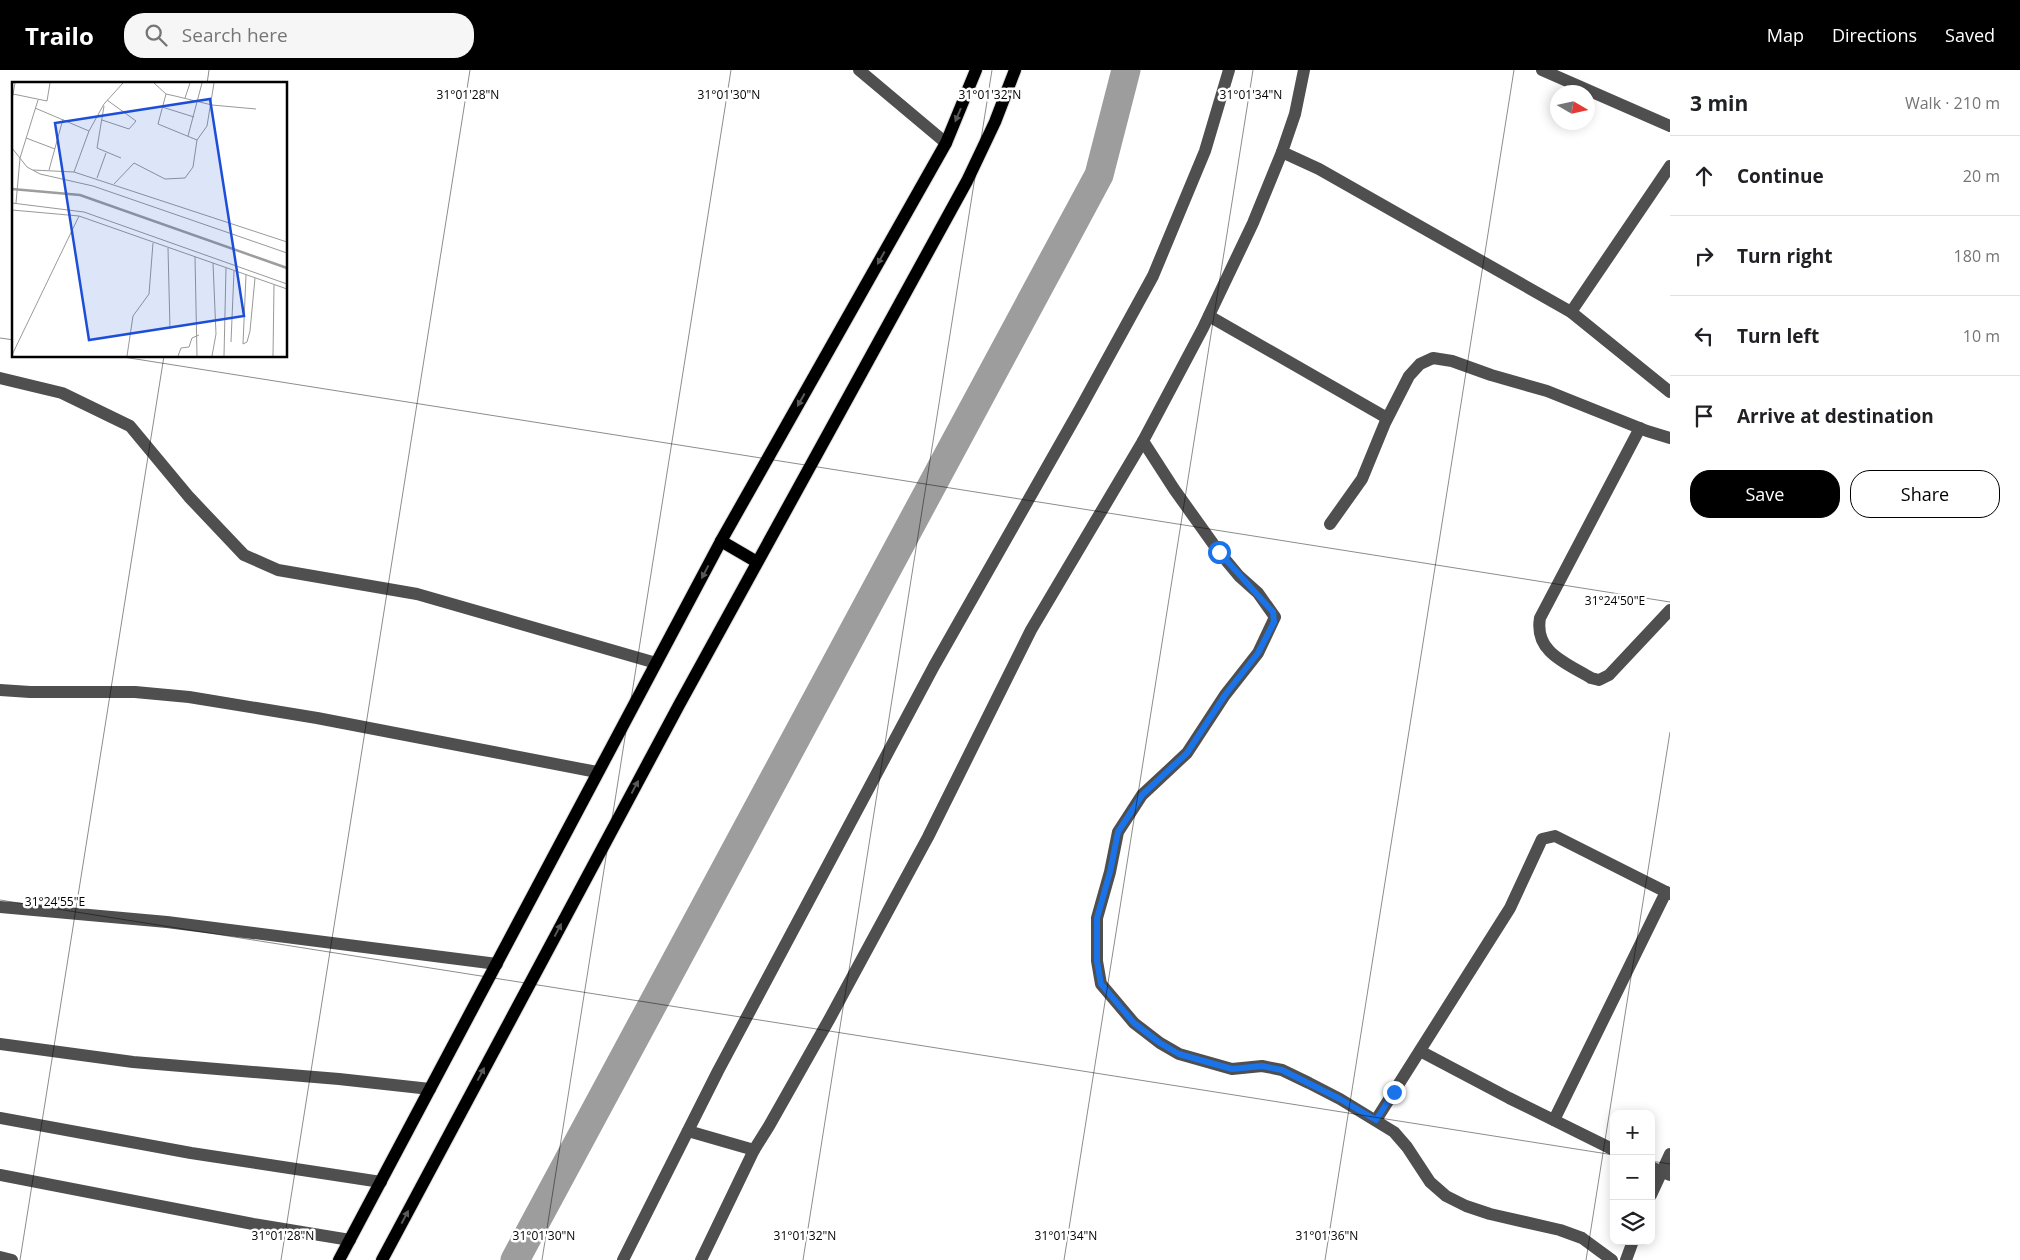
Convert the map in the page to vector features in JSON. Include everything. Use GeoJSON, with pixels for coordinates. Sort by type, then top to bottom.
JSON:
{"type":"FeatureCollection","features":[{"type":"Feature","properties":{"kind":"main road"},"geometry":{"type":"LineString","coordinates":[[340,1260],[721,541],[946,143],[976,70]]}},
{"type":"Feature","properties":{"kind":"main road"},"geometry":{"type":"LineString","coordinates":[[382,1260],[669,722],[968,181],[995,122],[1015,70]]}},
{"type":"Feature","properties":{"kind":"main road"},"geometry":{"type":"LineString","coordinates":[[721,541],[757,562]]}},
{"type":"Feature","properties":{"kind":"street"},"geometry":{"type":"LineString","coordinates":[[858,70],[946,143]]}},
{"type":"Feature","properties":{"kind":"street"},"geometry":{"type":"LineString","coordinates":[[623,1260],[688,1131],[934,666],[1153,276],[1205,151],[1229,70]]}},
{"type":"Feature","properties":{"kind":"street"},"geometry":{"type":"LineString","coordinates":[[701,1260],[754,1150],[830,1018],[928,837],[1031,630],[1143,441],[1209,316],[1253,223],[1282,152],[1295,114],[1304,70]]}},
{"type":"Feature","properties":{"kind":"street"},"geometry":{"type":"LineString","coordinates":[[1542,70],[1670,126]]}},
{"type":"Feature","properties":{"kind":"street"},"geometry":{"type":"LineString","coordinates":[[1282,152],[1319,169],[1571,312],[1670,392]]}},
{"type":"Feature","properties":{"kind":"street"},"geometry":{"type":"LineString","coordinates":[[1571,312],[1670,166]]}},
{"type":"Feature","properties":{"kind":"street"},"geometry":{"type":"LineString","coordinates":[[1209,316],[1388,418]]}},
{"type":"Feature","properties":{"kind":"street"},"geometry":{"type":"LineString","coordinates":[[1330,524],[1362,479],[1388,418],[1409,376],[1420,364],[1433,358],[1452,361],[1547,391],[1670,438]]}},
{"type":"Feature","properties":{"kind":"street"},"geometry":{"type":"LineString","coordinates":[[0,378],[62,393],[130,426],[189,497],[244,555],[278,570],[417,594],[656,663]]}},
{"type":"Feature","properties":{"kind":"street"},"geometry":{"type":"LineString","coordinates":[[1640,428],[1540,618],[1538,629],[1541,640],[1547,650],[1592,678],[1599,680],[1609,675],[1670,610]]}},
{"type":"Feature","properties":{"kind":"street"},"geometry":{"type":"LineString","coordinates":[[1143,441],[1174,489],[1219,552],[1239,576],[1258,593],[1275,617],[1258,653],[1225,695],[1187,753],[1142,795],[1118,832],[1110,872],[1097,918],[1097,961],[1101,984],[1134,1023],[1160,1043],[1179,1054],[1232,1069],[1262,1066],[1282,1070],[1340,1099],[1394,1132],[1407,1147],[1430,1182],[1446,1196],[1466,1206],[1490,1214],[1560,1230],[1582,1238],[1612,1260]]}},
{"type":"Feature","properties":{"kind":"street"},"geometry":{"type":"LineString","coordinates":[[0,690],[30,692],[135,692],[190,697],[317,718],[597,772]]}},
{"type":"Feature","properties":{"kind":"street"},"geometry":{"type":"LineString","coordinates":[[1376,1120],[1510,908],[1538,845],[1542,839],[1555,836],[1668,893],[1554,1120]]}},
{"type":"Feature","properties":{"kind":"street"},"geometry":{"type":"LineString","coordinates":[[0,907],[167,922],[497,964]]}},
{"type":"Feature","properties":{"kind":"street"},"geometry":{"type":"LineString","coordinates":[[0,1044],[133,1062],[340,1079],[430,1090]]}},
{"type":"Feature","properties":{"kind":"street"},"geometry":{"type":"LineString","coordinates":[[1420,1050],[1610,1148]]}},
{"type":"Feature","properties":{"kind":"street"},"geometry":{"type":"LineString","coordinates":[[0,1118],[191,1153],[381,1182]]}},
{"type":"Feature","properties":{"kind":"street"},"geometry":{"type":"LineString","coordinates":[[688,1131],[754,1150]]}},
{"type":"Feature","properties":{"kind":"street"},"geometry":{"type":"LineString","coordinates":[[1655,1185],[1670,1154]]}},
{"type":"Feature","properties":{"kind":"street"},"geometry":{"type":"LineString","coordinates":[[0,1175],[253,1224],[350,1240]]}},
{"type":"Feature","properties":{"kind":"street"},"geometry":{"type":"LineString","coordinates":[[1626,1260],[1632,1245]]}},
{"type":"Feature","properties":{"kind":"street"},"geometry":{"type":"LineString","coordinates":[[0,1258],[12,1260]]}},
{"type":"Feature","properties":{"kind":"waterway"},"geometry":{"type":"LineString","coordinates":[[515,1260],[1099,175],[1126,70]]}},
{"type":"Feature","properties":{"kind":"route"},"geometry":{"type":"LineString","coordinates":[[1219,552],[1239,576],[1258,593],[1273,612],[1274,622],[1258,653],[1239,674],[1187,753],[1142,795],[1118,832],[1110,872],[1097,918],[1097,961],[1101,984],[1134,1023],[1160,1043],[1179,1054],[1232,1069],[1262,1066],[1282,1070],[1340,1099],[1376,1120],[1394,1092]]}}]}
